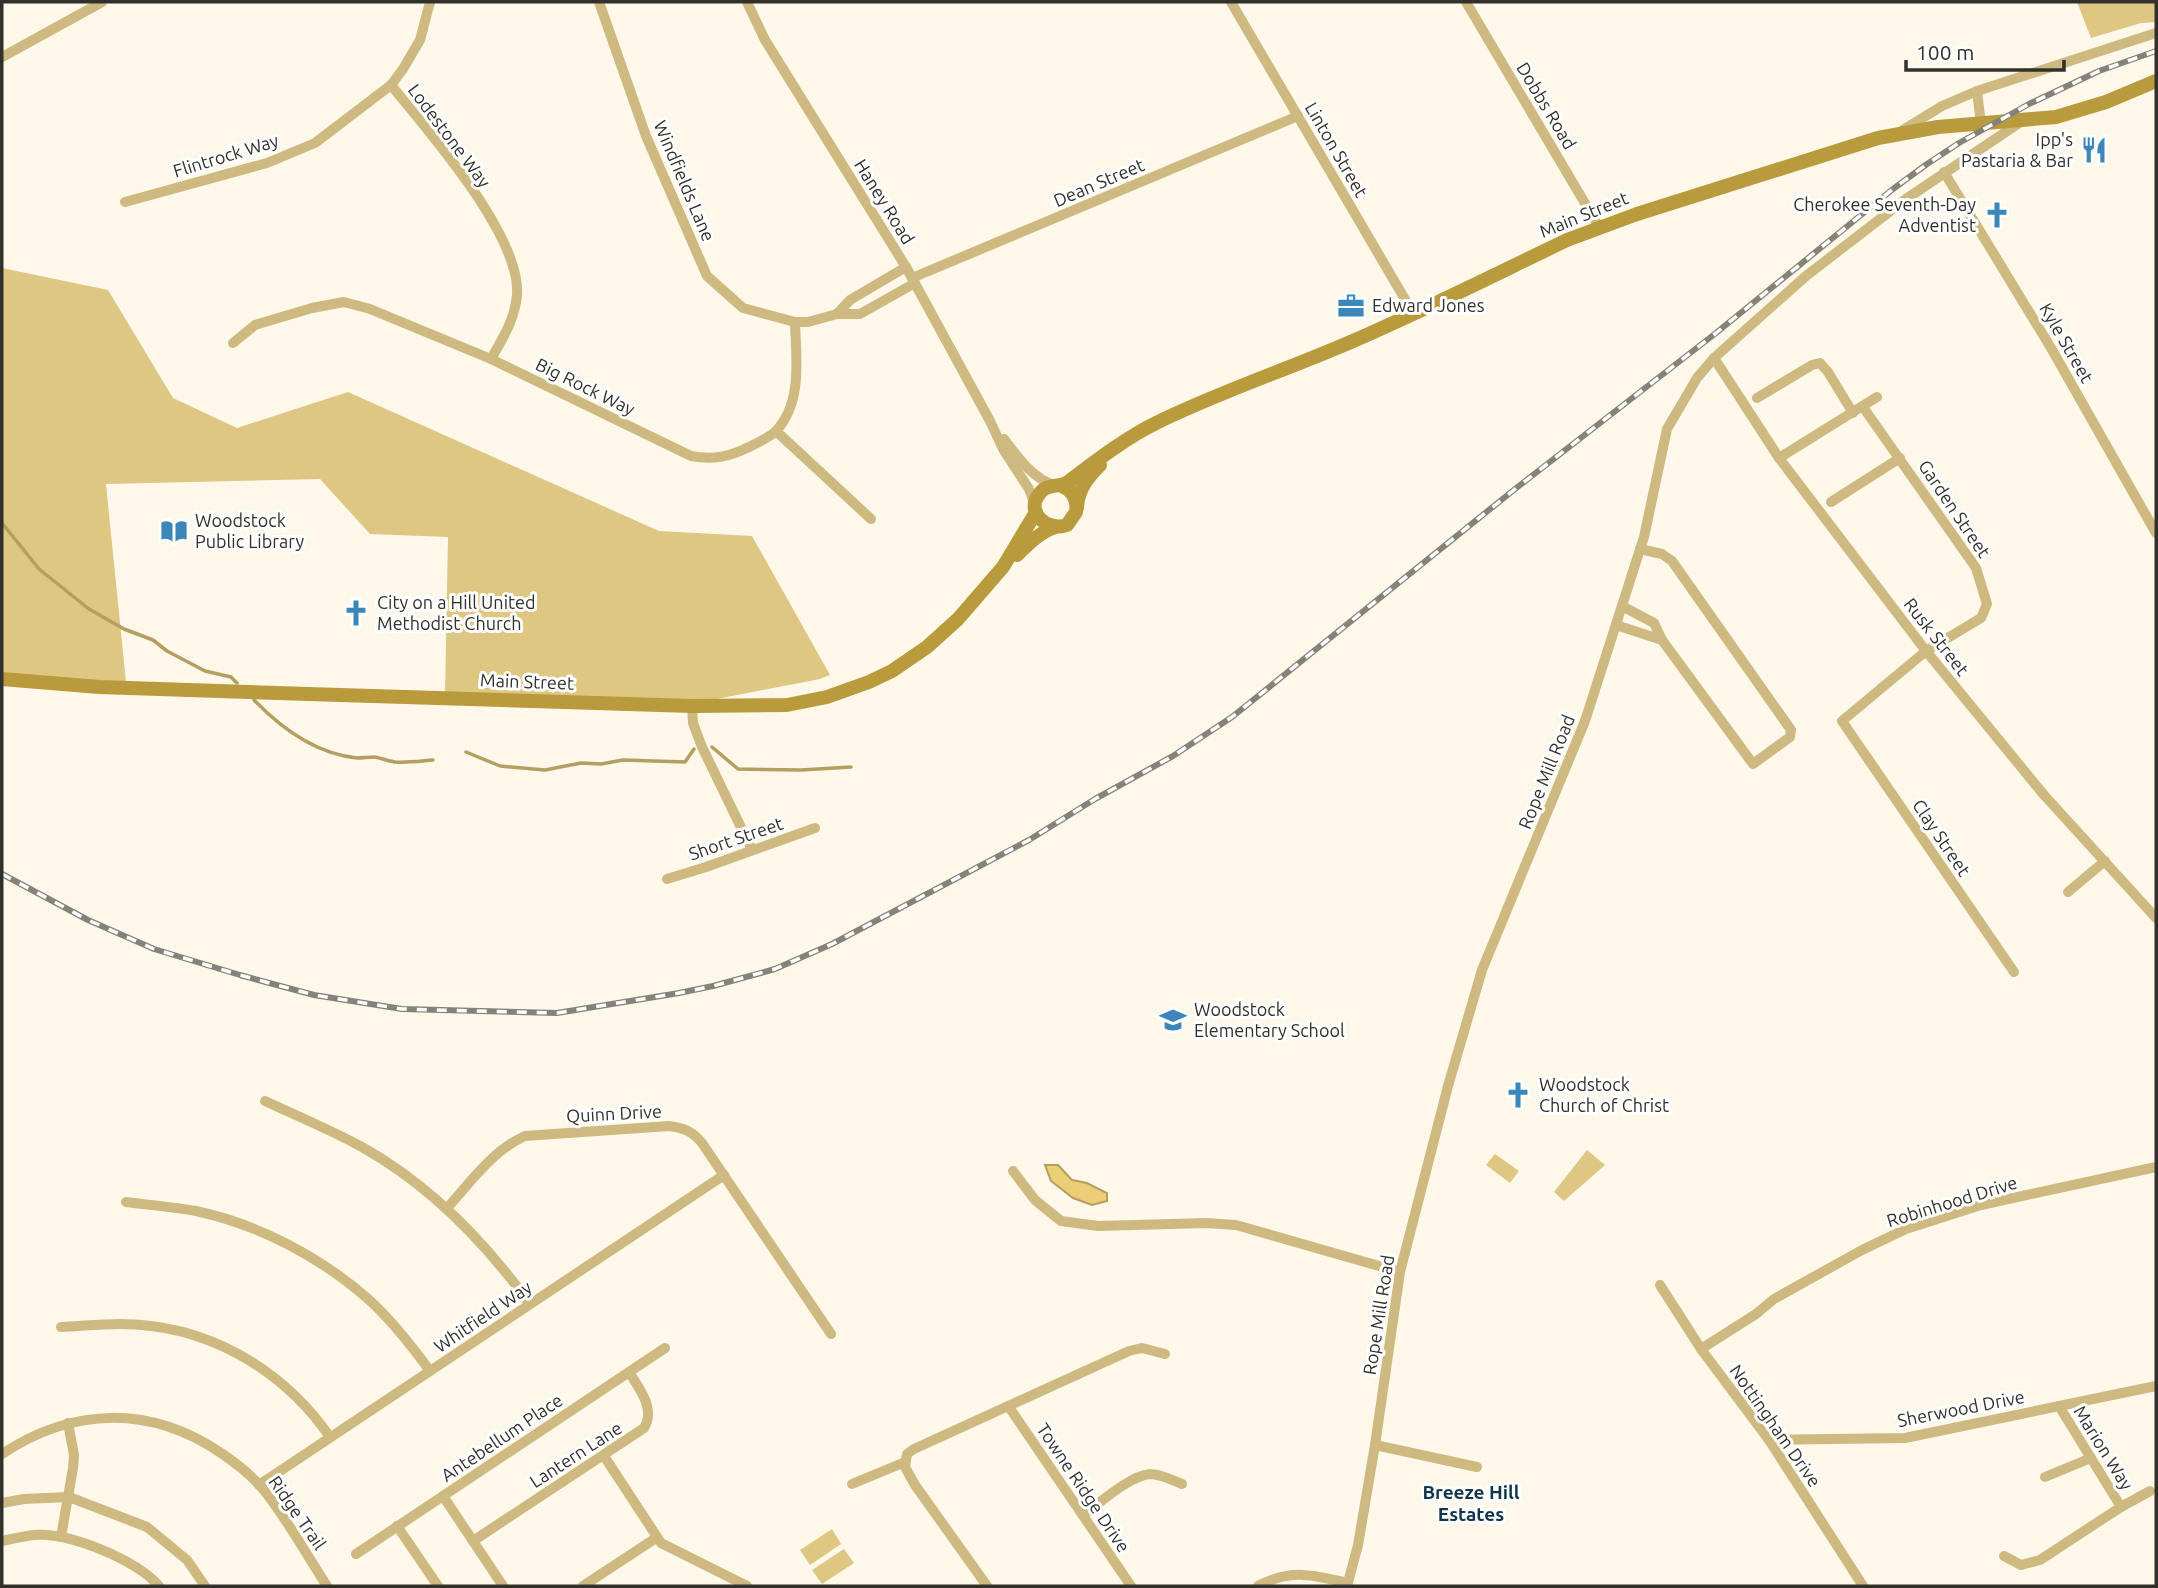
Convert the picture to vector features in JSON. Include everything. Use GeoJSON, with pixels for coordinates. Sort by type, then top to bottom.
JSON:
{"type":"FeatureCollection","features":[{"type":"Feature","properties":{"kind":"main road","name":"Main Street"},"geometry":{"type":"LineString","coordinates":[[1003,567],[1035,508],[1040,493],[1046,488],[1058,486],[1155,424],[1350,342],[1567,240],[1599,227],[1812,158],[1898,134],[1938,127],[2056,117],[2156,81]]}},
{"type":"Feature","properties":{"kind":"main road","name":"Main Street"},"geometry":{"type":"LineString","coordinates":[[2,679],[110,688],[692,706],[787,705],[827,697],[869,682],[913,657],[942,634],[1003,567],[1033,540],[1045,531],[1070,522],[1075,516],[1081,488],[1119,447]]}},
{"type":"Feature","properties":{"kind":"main road"},"geometry":{"type":"LineString","coordinates":[[1058,486],[1073,494],[1077,508]]}},
{"type":"Feature","properties":{"kind":"main road"},"geometry":{"type":"LineString","coordinates":[[1035,508],[1043,523],[1055,527]]}},
{"type":"Feature","properties":{"kind":"street"},"geometry":{"type":"LineString","coordinates":[[2,57],[102,2]]}},
{"type":"Feature","properties":{"kind":"street","name":"Flintrock Way"},"geometry":{"type":"LineString","coordinates":[[125,202],[267,163],[315,143],[391,86],[420,40],[430,2]]}},
{"type":"Feature","properties":{"kind":"street","name":"Windfields Lane"},"geometry":{"type":"LineString","coordinates":[[599,2],[646,136],[707,276],[743,308],[795,322]]}},
{"type":"Feature","properties":{"kind":"street","name":"Haney Road"},"geometry":{"type":"LineString","coordinates":[[747,2],[765,40],[914,281],[1003,449],[1029,489],[1035,508]]}},
{"type":"Feature","properties":{"kind":"street","name":"Linton Street"},"geometry":{"type":"LineString","coordinates":[[1231,2],[1413,313]]}},
{"type":"Feature","properties":{"kind":"street","name":"Dobbs Road"},"geometry":{"type":"LineString","coordinates":[[1466,2],[1599,227]]}},
{"type":"Feature","properties":{"kind":"street"},"geometry":{"type":"LineString","coordinates":[[1898,134],[1942,106],[1978,91],[2156,33]]}},
{"type":"Feature","properties":{"kind":"street","name":"Lodestone Way"},"geometry":{"type":"LineString","coordinates":[[391,86],[459,169],[498,230],[513,264],[517,293],[511,324],[491,359]]}},
{"type":"Feature","properties":{"kind":"street"},"geometry":{"type":"LineString","coordinates":[[1978,91],[1981,124]]}},
{"type":"Feature","properties":{"kind":"street","name":"Dean Street"},"geometry":{"type":"LineString","coordinates":[[914,281],[1298,116]]}},
{"type":"Feature","properties":{"kind":"street","name":"Rope Mill Road"},"geometry":{"type":"LineString","coordinates":[[1347,1585],[1375,1445],[1400,1272],[1448,1086],[1482,970],[1585,721],[1640,549],[1667,429],[1697,378],[1714,358],[1806,276],[1944,172],[2023,121]]}},
{"type":"Feature","properties":{"kind":"street","name":"Kyle Street"},"geometry":{"type":"LineString","coordinates":[[1944,172],[2044,336],[2156,533]]}},
{"type":"Feature","properties":{"kind":"street"},"geometry":{"type":"LineString","coordinates":[[838,314],[850,300],[906,267]]}},
{"type":"Feature","properties":{"kind":"street"},"geometry":{"type":"LineString","coordinates":[[871,519],[776,431],[790,407],[797,380],[795,322],[808,322],[838,314],[860,314],[914,281]]}},
{"type":"Feature","properties":{"kind":"street","name":"Big Rock Way"},"geometry":{"type":"LineString","coordinates":[[233,343],[255,325],[312,307],[344,302],[370,309],[491,359],[691,456],[707,459],[730,456],[776,431]]}},
{"type":"Feature","properties":{"kind":"street","name":"Rusk Street"},"geometry":{"type":"LineString","coordinates":[[1714,358],[1779,458],[1926,651],[2044,794],[2156,918]]}},
{"type":"Feature","properties":{"kind":"street"},"geometry":{"type":"LineString","coordinates":[[1757,398],[1812,365],[1820,363],[1853,413]]}},
{"type":"Feature","properties":{"kind":"street"},"geometry":{"type":"LineString","coordinates":[[1779,458],[1877,397]]}},
{"type":"Feature","properties":{"kind":"street","name":"Garden Street"},"geometry":{"type":"LineString","coordinates":[[1842,721],[1926,651],[1981,618],[1987,604],[1976,568],[1863,407]]}},
{"type":"Feature","properties":{"kind":"street","name":"Haney Road"},"geometry":{"type":"LineString","coordinates":[[990,421],[1032,473],[1044,482],[1058,486]]}},
{"type":"Feature","properties":{"kind":"street"},"geometry":{"type":"LineString","coordinates":[[1830,502],[1900,458]]}},
{"type":"Feature","properties":{"kind":"street"},"geometry":{"type":"LineString","coordinates":[[1622,606],[1654,623],[1662,640],[1754,764],[1790,737],[1791,730],[1672,561],[1662,554],[1640,549]]}},
{"type":"Feature","properties":{"kind":"street"},"geometry":{"type":"LineString","coordinates":[[1616,625],[1662,640]]}},
{"type":"Feature","properties":{"kind":"street"},"geometry":{"type":"LineString","coordinates":[[692,706],[693,723],[702,747],[752,850]]}},
{"type":"Feature","properties":{"kind":"street","name":"Clay Street"},"geometry":{"type":"LineString","coordinates":[[1842,721],[2014,972]]}},
{"type":"Feature","properties":{"kind":"street","name":"Short Street"},"geometry":{"type":"LineString","coordinates":[[667,879],[815,828]]}},
{"type":"Feature","properties":{"kind":"street"},"geometry":{"type":"LineString","coordinates":[[2068,892],[2105,860]]}},
{"type":"Feature","properties":{"kind":"street"},"geometry":{"type":"LineString","coordinates":[[265,1101],[362,1147],[447,1208],[505,1270],[530,1304]]}},
{"type":"Feature","properties":{"kind":"street","name":"Quinn Drive"},"geometry":{"type":"LineString","coordinates":[[447,1208],[508,1145],[525,1136],[669,1126],[685,1128],[694,1133],[724,1175],[831,1334]]}},
{"type":"Feature","properties":{"kind":"street","name":"Robinhood Drive"},"geometry":{"type":"LineString","coordinates":[[1701,1349],[1756,1314],[1774,1299],[1906,1228],[1981,1205],[2156,1167]]}},
{"type":"Feature","properties":{"kind":"street"},"geometry":{"type":"LineString","coordinates":[[1013,1171],[1035,1200],[1061,1221],[1098,1226],[1206,1223],[1236,1225],[1400,1272]]}},
{"type":"Feature","properties":{"kind":"street","name":"Whitfield Way"},"geometry":{"type":"LineString","coordinates":[[259,1485],[724,1175]]}},
{"type":"Feature","properties":{"kind":"street"},"geometry":{"type":"LineString","coordinates":[[127,1202],[195,1211],[218,1217],[267,1235],[299,1251],[333,1272],[368,1299],[410,1344],[430,1371]]}},
{"type":"Feature","properties":{"kind":"street","name":"Nottingham Drive"},"geometry":{"type":"LineString","coordinates":[[1660,1285],[1701,1349],[1769,1440],[1863,1586]]}},
{"type":"Feature","properties":{"kind":"street"},"geometry":{"type":"LineString","coordinates":[[61,1327],[146,1325],[170,1329],[218,1344],[240,1354],[280,1381],[301,1400],[330,1437]]}},
{"type":"Feature","properties":{"kind":"street","name":"Antebellum Place"},"geometry":{"type":"LineString","coordinates":[[356,1554],[665,1348]]}},
{"type":"Feature","properties":{"kind":"street"},"geometry":{"type":"LineString","coordinates":[[987,1586],[915,1485],[905,1467],[907,1454],[1129,1351],[1143,1348],[1165,1354]]}},
{"type":"Feature","properties":{"kind":"street","name":"Lantern Lane"},"geometry":{"type":"LineString","coordinates":[[472,1541],[638,1434],[648,1422],[647,1406],[629,1372]]}},
{"type":"Feature","properties":{"kind":"street","name":"Sherwood Drive"},"geometry":{"type":"LineString","coordinates":[[1769,1440],[1905,1438],[2156,1386]]}},
{"type":"Feature","properties":{"kind":"street","name":"Marion Way"},"geometry":{"type":"LineString","coordinates":[[2059,1406],[2120,1507]]}},
{"type":"Feature","properties":{"kind":"street","name":"Towne Ridge Drive"},"geometry":{"type":"LineString","coordinates":[[1009,1408],[1131,1586]]}},
{"type":"Feature","properties":{"kind":"street","name":"Ridge Trail"},"geometry":{"type":"LineString","coordinates":[[2,1454],[32,1436],[68,1423],[93,1419],[121,1417],[155,1422],[177,1429],[213,1447],[259,1485],[327,1586]]}},
{"type":"Feature","properties":{"kind":"street"},"geometry":{"type":"LineString","coordinates":[[61,1537],[74,1455],[68,1423]]}},
{"type":"Feature","properties":{"kind":"street"},"geometry":{"type":"LineString","coordinates":[[1375,1445],[1476,1467]]}},
{"type":"Feature","properties":{"kind":"street"},"geometry":{"type":"LineString","coordinates":[[604,1456],[656,1538],[735,1583],[747,1586]]}},
{"type":"Feature","properties":{"kind":"street"},"geometry":{"type":"LineString","coordinates":[[2045,1477],[2091,1458]]}},
{"type":"Feature","properties":{"kind":"street"},"geometry":{"type":"LineString","coordinates":[[852,1484],[905,1462]]}},
{"type":"Feature","properties":{"kind":"street"},"geometry":{"type":"LineString","coordinates":[[1083,1515],[1141,1476],[1160,1475],[1182,1484]]}},
{"type":"Feature","properties":{"kind":"street"},"geometry":{"type":"LineString","coordinates":[[2004,1556],[2021,1565],[2040,1560],[2120,1507],[2150,1491]]}},
{"type":"Feature","properties":{"kind":"street"},"geometry":{"type":"LineString","coordinates":[[443,1496],[503,1586]]}},
{"type":"Feature","properties":{"kind":"street"},"geometry":{"type":"LineString","coordinates":[[2,1503],[69,1497],[147,1527],[187,1560],[205,1586]]}},
{"type":"Feature","properties":{"kind":"street"},"geometry":{"type":"LineString","coordinates":[[397,1527],[438,1586]]}},
{"type":"Feature","properties":{"kind":"street"},"geometry":{"type":"LineString","coordinates":[[2,1541],[36,1535],[61,1537],[110,1553],[151,1577],[159,1586]]}},
{"type":"Feature","properties":{"kind":"street"},"geometry":{"type":"LineString","coordinates":[[583,1586],[656,1538]]}},
{"type":"Feature","properties":{"kind":"street"},"geometry":{"type":"LineString","coordinates":[[1258,1586],[1280,1576],[1295,1573],[1347,1585]]}},
{"type":"Feature","properties":{"kind":"shaded area"},"geometry":{"type":"Polygon","coordinates":[[[2077,2],[2156,2],[2156,22],[2141,23],[2091,38],[2077,2]]]}},
{"type":"Feature","properties":{"kind":"shaded area"},"geometry":{"type":"Polygon","coordinates":[[[2,268],[108,290],[173,398],[237,428],[348,392],[659,531],[752,536],[830,675],[696,703],[445,695],[448,537],[370,534],[320,479],[106,484],[126,682],[2,682],[2,268]]]}},
{"type":"Feature","properties":{"kind":"shaded area"},"geometry":{"type":"Polygon","coordinates":[[[1587,1150],[1605,1165],[1564,1201],[1554,1192],[1587,1150]]]}},
{"type":"Feature","properties":{"kind":"shaded area"},"geometry":{"type":"Polygon","coordinates":[[[1495,1154],[1519,1171],[1510,1183],[1486,1165],[1495,1154]]]}},
{"type":"Feature","properties":{"kind":"shaded area"},"geometry":{"type":"Polygon","coordinates":[[[1045,1165],[1058,1165],[1072,1180],[1087,1183],[1107,1193],[1107,1201],[1092,1205],[1073,1198],[1051,1181],[1045,1165]]]}},
{"type":"Feature","properties":{"kind":"shaded area"},"geometry":{"type":"Polygon","coordinates":[[[832,1529],[841,1544],[810,1565],[800,1550],[832,1529]]]}},
{"type":"Feature","properties":{"kind":"shaded area"},"geometry":{"type":"Polygon","coordinates":[[[844,1549],[854,1563],[822,1584],[812,1570],[844,1549]]]}},
{"type":"Feature","properties":{"kind":"waterway"},"geometry":{"type":"LineString","coordinates":[[2,523],[39,569],[89,609],[124,629],[153,640],[167,651],[205,671],[231,677],[237,683]]}},
{"type":"Feature","properties":{"kind":"waterway"},"geometry":{"type":"LineString","coordinates":[[254,700],[288,730],[314,745],[342,756],[374,757],[395,762],[433,760]]}},
{"type":"Feature","properties":{"kind":"waterway"},"geometry":{"type":"LineString","coordinates":[[712,747],[738,769],[801,770],[851,767]]}},
{"type":"Feature","properties":{"kind":"waterway"},"geometry":{"type":"LineString","coordinates":[[466,752],[500,766],[545,770],[581,763],[601,764],[623,760],[685,762],[694,749]]}},
{"type":"Feature","properties":{"kind":"railway"},"geometry":{"type":"LineString","coordinates":[[2,874],[88,920],[154,949],[314,995],[402,1009],[557,1013],[679,993],[775,969],[832,944],[1029,840],[1095,799],[1173,756],[1232,717],[1515,489],[1927,164],[2029,104],[2099,71],[2156,51]]}},
{"type":"Feature","properties":{"kind":"place","name":"Ipp's Pastaria & Bar"},"geometry":{"type":"Point","coordinates":[2094,150]}},
{"type":"Feature","properties":{"kind":"place","name":"Cherokee Seventh-Day Adventist"},"geometry":{"type":"Point","coordinates":[1997,215]}},
{"type":"Feature","properties":{"kind":"place","name":"Edward Jones"},"geometry":{"type":"Point","coordinates":[1351,306]}},
{"type":"Feature","properties":{"kind":"place","name":"Woodstock Public Library"},"geometry":{"type":"Point","coordinates":[174,531]}},
{"type":"Feature","properties":{"kind":"place","name":"City on a Hill United Methodist Church"},"geometry":{"type":"Point","coordinates":[356,613]}},
{"type":"Feature","properties":{"kind":"place","name":"Woodstock Elementary School"},"geometry":{"type":"Point","coordinates":[1173,1020]}},
{"type":"Feature","properties":{"kind":"place","name":"Woodstock Church of Christ"},"geometry":{"type":"Point","coordinates":[1518,1095]}},
{"type":"Feature","properties":{"kind":"district","name":"Breeze Hill Estates"},"geometry":{"type":"Point","coordinates":[1471,1503]}}]}
